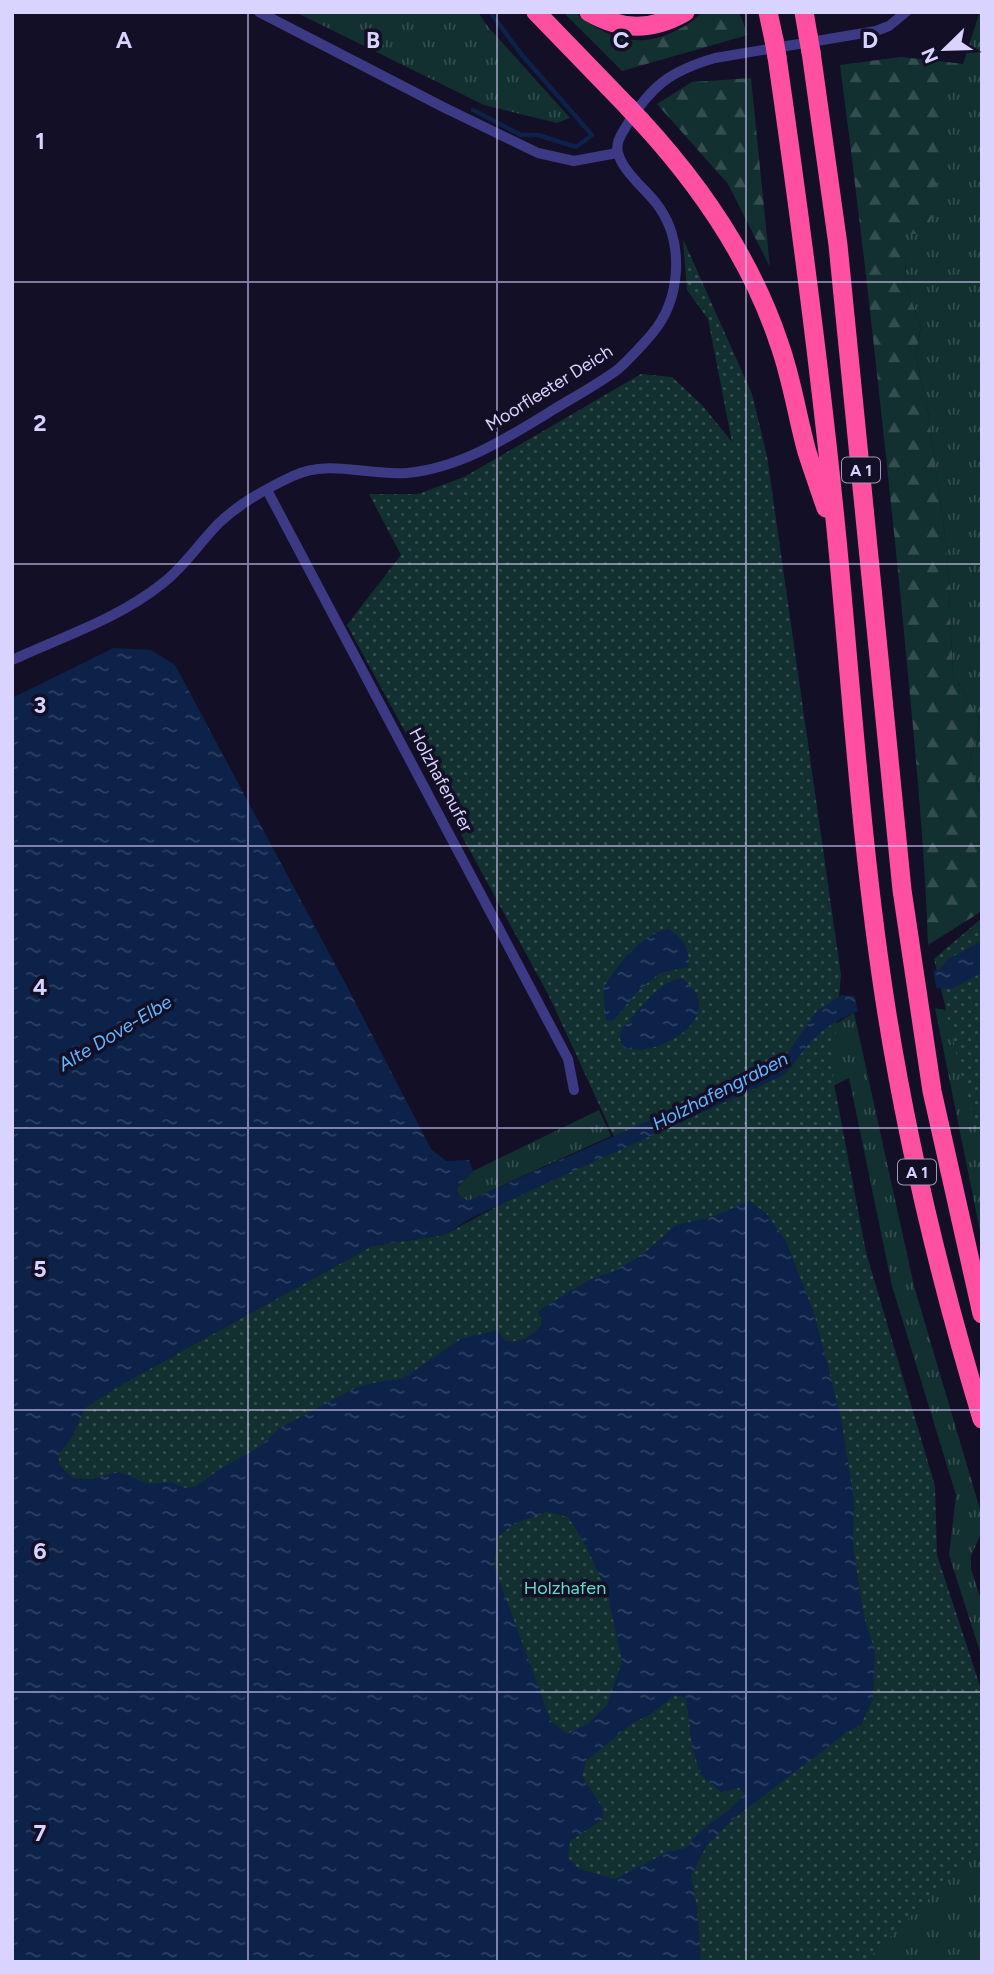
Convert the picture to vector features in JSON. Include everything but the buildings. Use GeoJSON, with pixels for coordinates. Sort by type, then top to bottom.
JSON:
{"type":"FeatureCollection","features":[{"type":"Feature","properties":{"kind":"highway"},"geometry":{"type":"LineString","coordinates":[[536,12],[676,160],[716,213],[739,251],[767,309],[790,376],[807,451],[837,543]]}},
{"type":"Feature","properties":{"kind":"highway"},"geometry":{"type":"LineString","coordinates":[[589,12],[604,21],[632,28],[664,23],[684,12]]}},
{"type":"Feature","properties":{"kind":"highway","name":"A 1"},"geometry":{"type":"LineString","coordinates":[[768,12],[805,250],[837,543],[855,750],[887,1017],[920,1187],[982,1419]]}},
{"type":"Feature","properties":{"kind":"highway","name":"A 1"},"geometry":{"type":"LineString","coordinates":[[804,12],[838,246],[902,890],[918,1006],[951,1180],[982,1314]]}},
{"type":"Feature","properties":{"kind":"street"},"geometry":{"type":"LineString","coordinates":[[259,12],[538,153],[574,161],[617,153],[619,139],[643,100],[656,86],[693,64],[876,31],[889,26],[906,12]]}},
{"type":"Feature","properties":{"kind":"street","name":"Moorfleeter Deich"},"geometry":{"type":"LineString","coordinates":[[12,660],[122,610],[154,590],[179,569],[219,523],[242,504],[267,490],[311,469],[326,467],[404,473],[443,466],[508,437],[617,369],[653,332],[666,313],[673,296],[677,273],[675,248],[658,205],[617,153]]}},
{"type":"Feature","properties":{"kind":"street","name":"Holzhafenufer"},"geometry":{"type":"LineString","coordinates":[[267,490],[568,1059],[574,1090]]}},
{"type":"Feature","properties":{"kind":"green space"},"geometry":{"type":"Polygon","coordinates":[[[295,12],[478,12],[489,28],[570,118],[557,123],[484,105],[295,12]]]}},
{"type":"Feature","properties":{"kind":"green space"},"geometry":{"type":"Polygon","coordinates":[[[563,12],[575,12],[598,29],[622,38],[648,40],[675,31],[702,12],[739,12],[748,35],[622,71],[563,12]]]}},
{"type":"Feature","properties":{"kind":"green space"},"geometry":{"type":"Polygon","coordinates":[[[979,14],[982,15],[982,799],[969,764],[980,720],[953,674],[947,552],[929,417],[916,354],[921,327],[906,286],[905,253],[896,234],[900,57],[963,64],[979,14]]]}},
{"type":"Feature","properties":{"kind":"green space"},"geometry":{"type":"Polygon","coordinates":[[[900,57],[963,64],[946,88],[948,120],[941,138],[943,174],[931,194],[929,205],[932,217],[921,234],[897,234],[905,253],[906,286],[921,327],[916,354],[929,417],[947,552],[953,674],[980,720],[969,764],[982,799],[982,911],[928,945],[920,812],[900,591],[840,65],[900,57]]]}},
{"type":"Feature","properties":{"kind":"green space"},"geometry":{"type":"Polygon","coordinates":[[[751,78],[770,267],[728,184],[657,104],[692,82],[751,78]]]}},
{"type":"Feature","properties":{"kind":"green space","name":"Holzhafen"},"geometry":{"type":"Polygon","coordinates":[[[683,239],[752,394],[767,456],[841,975],[832,1073],[866,1252],[935,1486],[937,1555],[982,1692],[982,1846],[865,1962],[12,1962],[12,1450],[124,1383],[372,1246],[444,1235],[551,1177],[620,1150],[549,996],[347,625],[401,555],[369,494],[418,494],[464,477],[641,374],[672,377],[702,405],[732,442],[708,319],[687,290],[683,239]]]}},
{"type":"Feature","properties":{"kind":"green space"},"geometry":{"type":"Polygon","coordinates":[[[982,918],[982,1142],[967,1099],[934,959],[982,918]]]}},
{"type":"Feature","properties":{"kind":"green space"},"geometry":{"type":"Polygon","coordinates":[[[935,1008],[982,1017],[982,1241],[935,1008]]]}},
{"type":"Feature","properties":{"kind":"green space"},"geometry":{"type":"Polygon","coordinates":[[[854,1013],[914,1286],[982,1516],[982,1531],[971,1556],[971,1569],[982,1603],[982,1658],[949,1555],[956,1495],[892,1286],[849,1078],[774,1116],[823,1031],[854,1013]]]}},
{"type":"Feature","properties":{"kind":"green space"},"geometry":{"type":"Polygon","coordinates":[[[599,1110],[611,1136],[468,1201],[459,1196],[456,1189],[473,1171],[599,1110]]]}},
{"type":"Feature","properties":{"kind":"green space"},"geometry":{"type":"Polygon","coordinates":[[[982,1813],[982,1960],[836,1962],[982,1813]]]}},
{"type":"Feature","properties":{"kind":"water"},"geometry":{"type":"Polygon","coordinates":[[[114,648],[151,650],[175,665],[431,1149],[446,1161],[469,1160],[473,1171],[456,1189],[459,1196],[468,1201],[769,1067],[787,1054],[817,1011],[842,995],[853,996],[936,970],[948,959],[982,941],[982,973],[951,989],[939,988],[851,1014],[821,1032],[784,1075],[473,1217],[444,1235],[372,1246],[124,1383],[84,1409],[73,1436],[59,1454],[59,1465],[73,1478],[93,1479],[119,1472],[149,1484],[171,1482],[184,1488],[196,1486],[258,1448],[280,1428],[357,1387],[402,1379],[461,1339],[497,1330],[505,1341],[526,1338],[542,1324],[538,1311],[589,1280],[614,1271],[641,1256],[676,1225],[715,1216],[749,1201],[766,1213],[786,1241],[814,1313],[841,1417],[854,1500],[853,1546],[864,1617],[875,1651],[873,1699],[861,1725],[847,1732],[732,1820],[707,1845],[691,1876],[697,1907],[701,1962],[12,1962],[12,698],[114,648]],[[547,1512],[515,1523],[498,1537],[494,1566],[551,1721],[567,1734],[588,1724],[607,1705],[622,1661],[607,1592],[586,1546],[568,1517],[547,1512]],[[675,1695],[651,1714],[631,1724],[586,1761],[582,1776],[602,1807],[603,1819],[570,1841],[568,1858],[579,1869],[615,1879],[668,1852],[685,1848],[704,1828],[729,1810],[745,1794],[739,1788],[721,1792],[700,1774],[692,1745],[686,1698],[675,1695]]]}},
{"type":"Feature","properties":{"kind":"water"},"geometry":{"type":"Polygon","coordinates":[[[668,929],[678,936],[684,945],[689,967],[660,973],[638,991],[614,1020],[606,1020],[603,988],[609,979],[638,944],[668,929]]]}},
{"type":"Feature","properties":{"kind":"water"},"geometry":{"type":"Polygon","coordinates":[[[681,978],[695,991],[699,1005],[696,1018],[673,1040],[640,1050],[624,1048],[620,1039],[621,1031],[655,992],[681,978]]]}},
{"type":"Feature","properties":{"kind":"pier"},"geometry":{"type":"Polygon","coordinates":[[[933,969],[937,992],[859,1015],[854,995],[933,969]]]}},
{"type":"Feature","properties":{"kind":"waterway"},"geometry":{"type":"LineString","coordinates":[[473,110],[521,135],[538,135],[576,147],[592,135],[522,55],[490,12]]}},
{"type":"Feature","properties":{"kind":"water label","name":"Alte Dove-Elbe"},"geometry":{"type":"Point","coordinates":[115,1033]}},
{"type":"Feature","properties":{"kind":"water label","name":"Holzhafengraben"},"geometry":{"type":"Point","coordinates":[720,1091]}}]}
